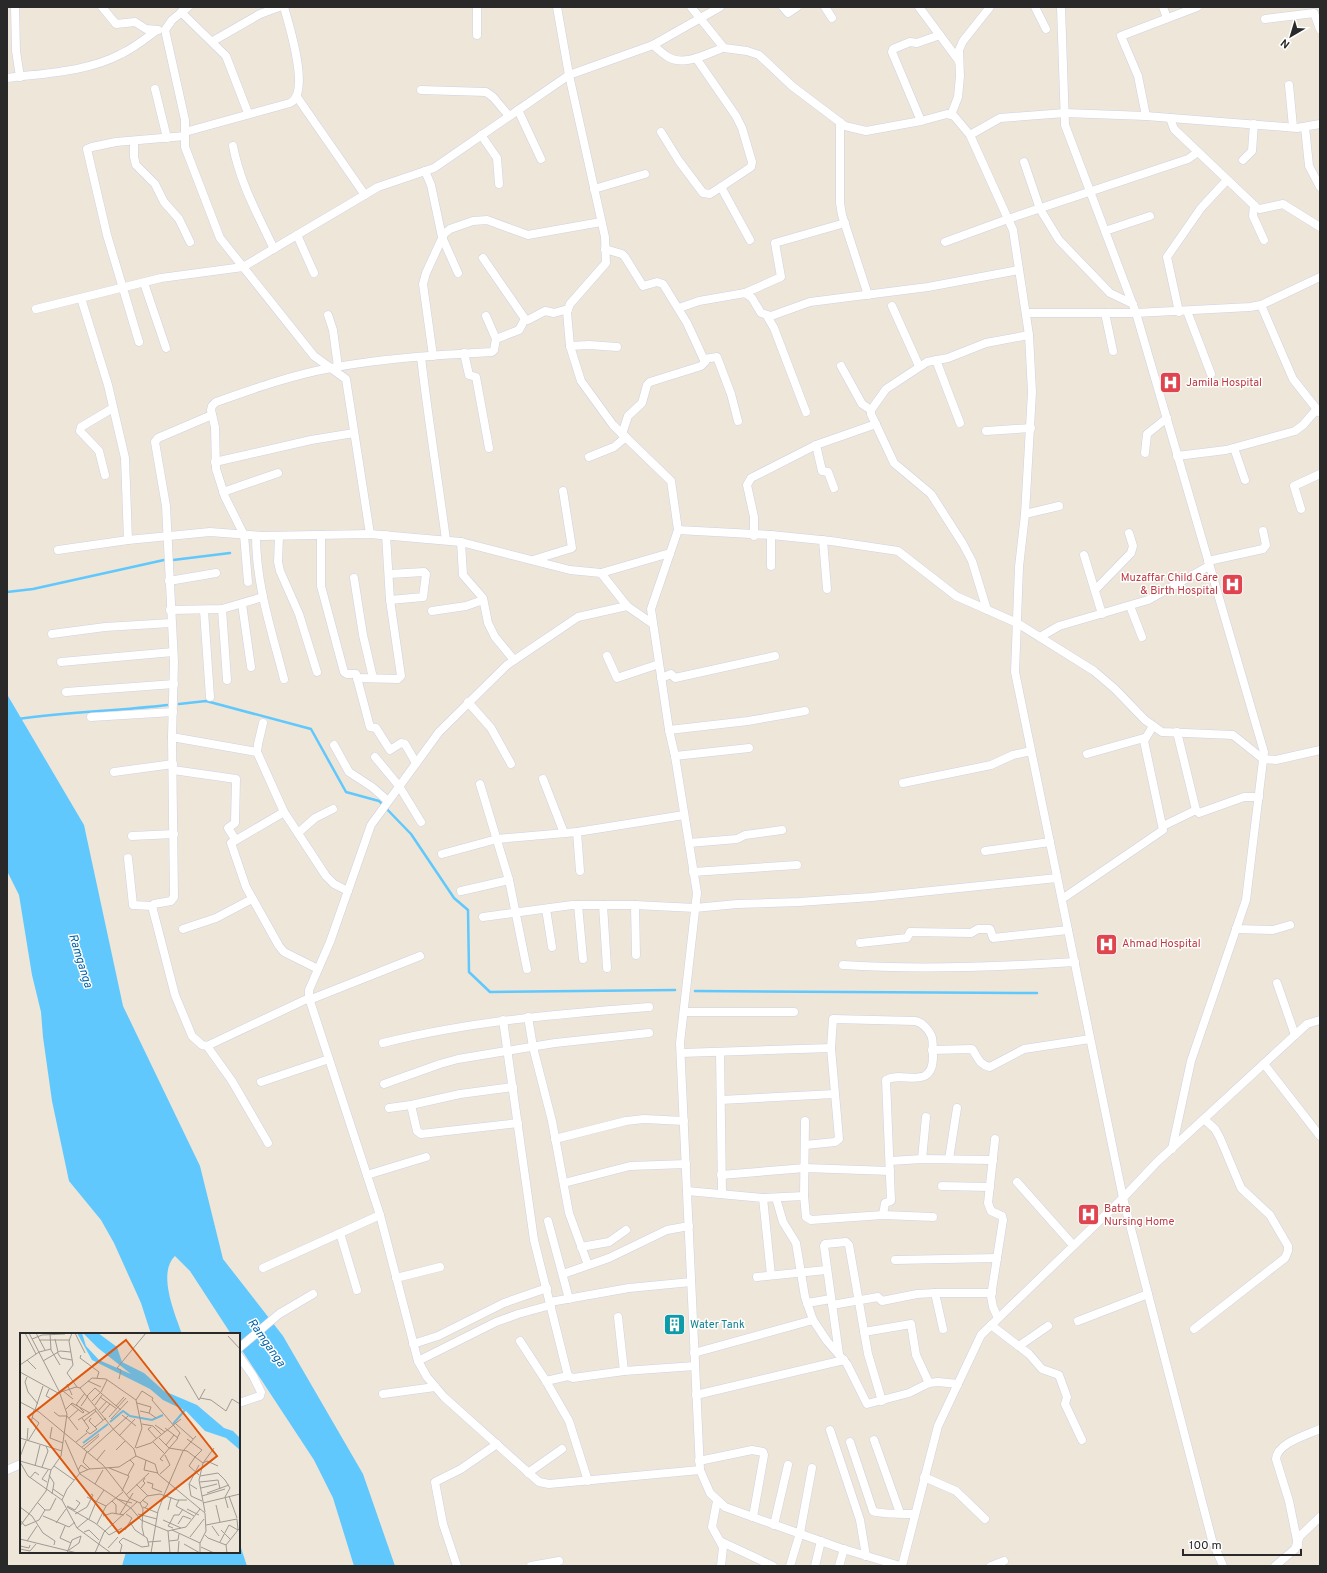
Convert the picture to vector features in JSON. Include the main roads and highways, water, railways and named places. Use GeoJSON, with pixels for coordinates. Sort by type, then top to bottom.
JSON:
{"type":"FeatureCollection","features":[{"type":"Feature","properties":{"kind":"water","name":"Ramganga"},"geometry":{"type":"Polygon","coordinates":[[[7,688],[8,696],[84,825],[123,1006],[200,1166],[223,1259],[283,1336],[363,1474],[395,1566],[354,1566],[333,1498],[314,1460],[240,1348],[240,1333],[230,1333],[190,1271],[175,1256],[170,1263],[167,1283],[172,1305],[182,1333],[151,1333],[141,1303],[114,1243],[101,1220],[69,1181],[52,1101],[41,1012],[32,975],[19,895],[7,871],[7,688]]]}},
{"type":"Feature","properties":{"kind":"water"},"geometry":{"type":"Polygon","coordinates":[[[240,1545],[247,1566],[122,1566],[126,1553],[240,1553],[240,1545]]]}},
{"type":"Feature","properties":{"kind":"waterway"},"geometry":{"type":"LineString","coordinates":[[173,560],[230,553]]}},
{"type":"Feature","properties":{"kind":"waterway"},"geometry":{"type":"LineString","coordinates":[[7,592],[33,589],[164,560]]}},
{"type":"Feature","properties":{"kind":"waterway"},"geometry":{"type":"LineString","coordinates":[[179,704],[206,701],[311,729],[346,792],[379,801],[411,834],[454,898],[468,910],[469,972],[490,992],[675,990]]}},
{"type":"Feature","properties":{"kind":"waterway"},"geometry":{"type":"LineString","coordinates":[[18,719],[167,705]]}},
{"type":"Feature","properties":{"kind":"waterway"},"geometry":{"type":"LineString","coordinates":[[695,991],[1037,993]]}},
{"type":"Feature","properties":{"kind":"place","name":"Jamila Hospital"},"geometry":{"type":"Point","coordinates":[1170,383]}},
{"type":"Feature","properties":{"kind":"place","name":"Muzaffar Child Care & Birth Hospital"},"geometry":{"type":"Point","coordinates":[1233,584]}},
{"type":"Feature","properties":{"kind":"place","name":"Ahmad Hospital"},"geometry":{"type":"Point","coordinates":[1106,944]}},
{"type":"Feature","properties":{"kind":"place","name":"Batra Nursing Home"},"geometry":{"type":"Point","coordinates":[1088,1215]}},
{"type":"Feature","properties":{"kind":"place","name":"Water Tank"},"geometry":{"type":"Point","coordinates":[674,1325]}}]}
